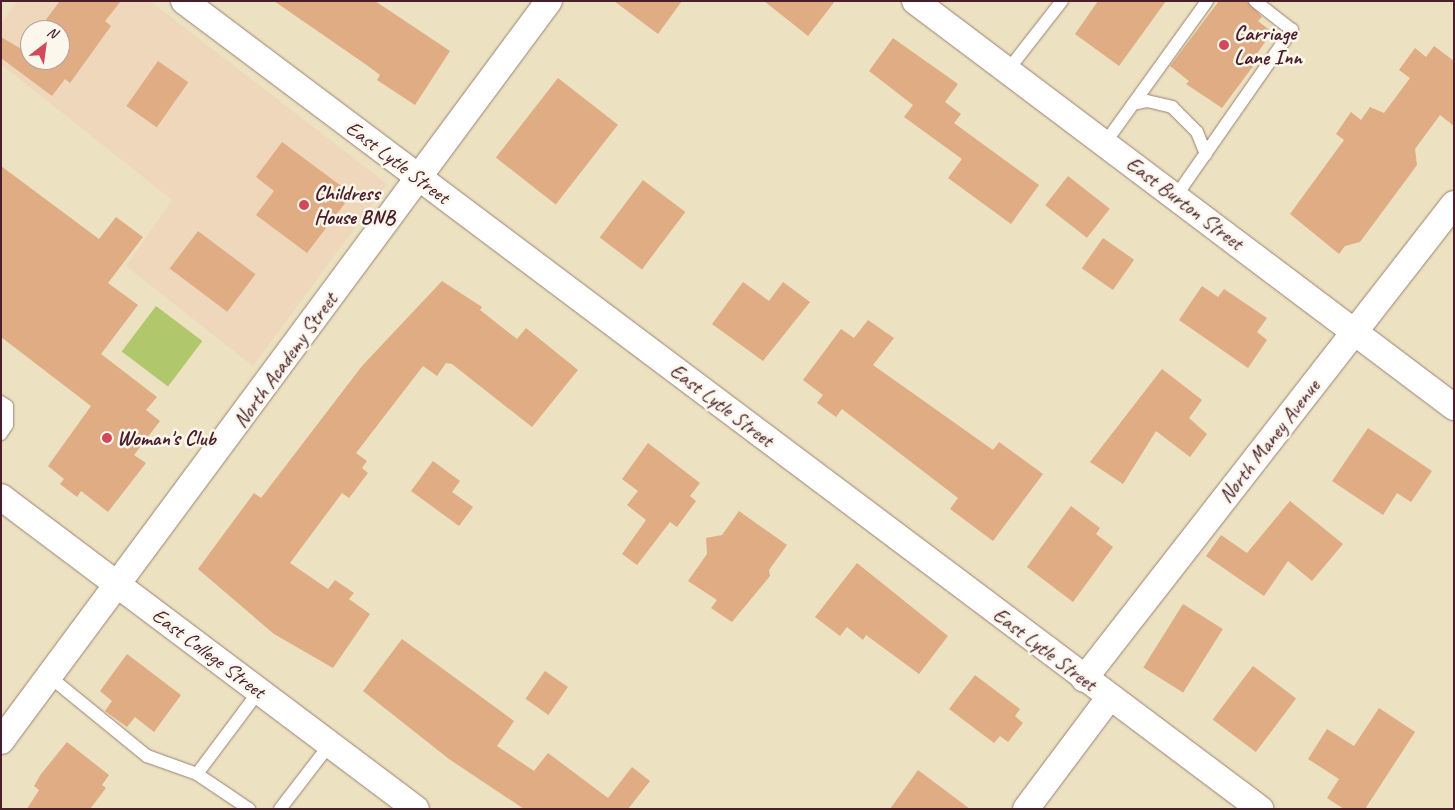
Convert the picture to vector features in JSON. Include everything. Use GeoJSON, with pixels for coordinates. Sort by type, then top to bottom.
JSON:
{"type":"FeatureCollection","features":[{"type":"Feature","properties":{"kind":"street","name":"East Lytle Street"},"geometry":{"type":"LineString","coordinates":[[184,1],[1084,679],[1260,809]]}},
{"type":"Feature","properties":{"kind":"street","name":"North Academy Street"},"geometry":{"type":"LineString","coordinates":[[5,728],[50,676],[118,586],[549,1]]}},
{"type":"Feature","properties":{"kind":"street","name":"East Burton Street"},"geometry":{"type":"LineString","coordinates":[[914,1],[1355,330],[1454,407]]}},
{"type":"Feature","properties":{"kind":"street","name":"North Maney Avenue"},"geometry":{"type":"LineString","coordinates":[[1084,679],[1454,204]]}},
{"type":"Feature","properties":{"kind":"street","name":"East College Street"},"geometry":{"type":"LineString","coordinates":[[1,497],[416,809]]}},
{"type":"Feature","properties":{"kind":"street"},"geometry":{"type":"LineString","coordinates":[[1026,809],[1110,698]]}},
{"type":"Feature","properties":{"kind":"lane"},"geometry":{"type":"LineString","coordinates":[[1008,70],[1062,1]]}},
{"type":"Feature","properties":{"kind":"lane"},"geometry":{"type":"LineString","coordinates":[[1105,143],[1207,1]]}},
{"type":"Feature","properties":{"kind":"lane"},"geometry":{"type":"LineString","coordinates":[[1176,196],[1292,30],[1255,1]]}},
{"type":"Feature","properties":{"kind":"lane"},"geometry":{"type":"LineString","coordinates":[[1133,104],[1147,102],[1172,107],[1197,132],[1206,154]]}},
{"type":"Feature","properties":{"kind":"lane"},"geometry":{"type":"LineString","coordinates":[[1,402],[6,406],[7,425],[1,434]]}},
{"type":"Feature","properties":{"kind":"lane"},"geometry":{"type":"LineString","coordinates":[[50,676],[147,756],[197,774],[250,809]]}},
{"type":"Feature","properties":{"kind":"lane"},"geometry":{"type":"LineString","coordinates":[[197,774],[259,691]]}},
{"type":"Feature","properties":{"kind":"lane"},"geometry":{"type":"LineString","coordinates":[[280,809],[330,744]]}},
{"type":"Feature","properties":{"kind":"shaded area"},"geometry":{"type":"Polygon","coordinates":[[[17,1],[150,1],[387,184],[253,366],[126,266],[172,200],[1,64],[1,24],[17,1]]]}},
{"type":"Feature","properties":{"kind":"green space"},"geometry":{"type":"Polygon","coordinates":[[[156,306],[202,341],[168,386],[122,352],[156,306]]]}},
{"type":"Feature","properties":{"kind":"building"},"geometry":{"type":"Polygon","coordinates":[[[60,1],[121,1],[105,21],[111,26],[70,83],[65,79],[52,96],[1,58],[1,37],[20,48],[20,70],[70,70],[70,20],[46,20],[60,1]]]}},
{"type":"Feature","properties":{"kind":"building"},"geometry":{"type":"Polygon","coordinates":[[[274,1],[375,1],[450,51],[415,105],[377,80],[380,75],[368,66],[274,1]]]}},
{"type":"Feature","properties":{"kind":"building"},"geometry":{"type":"Polygon","coordinates":[[[614,1],[682,1],[658,34],[614,1]]]}},
{"type":"Feature","properties":{"kind":"building"},"geometry":{"type":"Polygon","coordinates":[[[764,1],[835,1],[808,36],[764,1]]]}},
{"type":"Feature","properties":{"kind":"building"},"geometry":{"type":"Polygon","coordinates":[[[1098,1],[1166,1],[1119,66],[1075,34],[1098,1]]]}},
{"type":"Feature","properties":{"kind":"building","name":"Carriage Lane Inn"},"geometry":{"type":"Polygon","coordinates":[[[1219,1],[1247,1],[1262,17],[1258,21],[1272,32],[1254,58],[1257,61],[1222,108],[1186,84],[1189,81],[1170,66],[1219,1]]]}},
{"type":"Feature","properties":{"kind":"building"},"geometry":{"type":"Polygon","coordinates":[[[893,38],[958,84],[945,102],[961,114],[954,123],[1039,185],[1011,224],[948,178],[962,159],[904,117],[913,105],[869,71],[893,38]]]}},
{"type":"Feature","properties":{"kind":"building"},"geometry":{"type":"Polygon","coordinates":[[[1434,46],[1454,61],[1454,126],[1440,115],[1415,149],[1417,165],[1360,242],[1345,246],[1339,254],[1290,214],[1344,140],[1336,134],[1351,112],[1361,120],[1370,107],[1384,113],[1410,78],[1399,70],[1415,48],[1426,57],[1434,46]]]}},
{"type":"Feature","properties":{"kind":"building"},"geometry":{"type":"Polygon","coordinates":[[[158,61],[188,82],[157,127],[126,106],[158,61]]]}},
{"type":"Feature","properties":{"kind":"building"},"geometry":{"type":"Polygon","coordinates":[[[558,78],[618,125],[556,204],[496,158],[558,78]]]}},
{"type":"Feature","properties":{"kind":"building","name":"Childress House BNB"},"geometry":{"type":"Polygon","coordinates":[[[282,142],[352,194],[307,253],[256,215],[274,191],[256,177],[282,142]]]}},
{"type":"Feature","properties":{"kind":"building"},"geometry":{"type":"Polygon","coordinates":[[[1,166],[99,239],[116,217],[143,237],[108,283],[138,305],[101,354],[157,397],[146,410],[160,421],[134,455],[146,463],[108,512],[81,491],[77,497],[60,484],[64,479],[48,466],[91,406],[1,337],[1,166]]]}},
{"type":"Feature","properties":{"kind":"building"},"geometry":{"type":"Polygon","coordinates":[[[1068,176],[1110,209],[1087,238],[1045,205],[1068,176]]]}},
{"type":"Feature","properties":{"kind":"building"},"geometry":{"type":"Polygon","coordinates":[[[643,180],[685,212],[642,269],[600,238],[643,180]]]}},
{"type":"Feature","properties":{"kind":"building"},"geometry":{"type":"Polygon","coordinates":[[[198,231],[256,274],[227,312],[170,269],[198,231]]]}},
{"type":"Feature","properties":{"kind":"building"},"geometry":{"type":"Polygon","coordinates":[[[1103,238],[1134,260],[1113,290],[1082,268],[1103,238]]]}},
{"type":"Feature","properties":{"kind":"building"},"geometry":{"type":"Polygon","coordinates":[[[442,281],[482,307],[480,310],[517,339],[526,328],[578,370],[532,427],[452,364],[446,363],[437,376],[423,366],[356,453],[367,461],[362,468],[368,473],[349,498],[342,493],[290,563],[328,589],[335,580],[354,593],[349,599],[370,614],[333,668],[274,634],[198,569],[254,493],[261,498],[362,366],[442,281]]]}},
{"type":"Feature","properties":{"kind":"building"},"geometry":{"type":"Polygon","coordinates":[[[743,282],[769,301],[783,282],[810,302],[763,361],[712,324],[743,282]]]}},
{"type":"Feature","properties":{"kind":"building"},"geometry":{"type":"Polygon","coordinates":[[[1202,286],[1218,297],[1224,289],[1267,318],[1257,332],[1267,340],[1248,368],[1179,320],[1202,286]]]}},
{"type":"Feature","properties":{"kind":"building"},"geometry":{"type":"Polygon","coordinates":[[[868,320],[894,338],[873,365],[993,450],[999,442],[1043,474],[993,541],[950,509],[958,498],[842,409],[836,417],[817,403],[823,395],[803,380],[841,329],[854,338],[868,320]]]}},
{"type":"Feature","properties":{"kind":"building"},"geometry":{"type":"Polygon","coordinates":[[[1162,369],[1202,400],[1189,418],[1207,434],[1190,457],[1156,431],[1123,484],[1090,462],[1162,369]]]}},
{"type":"Feature","properties":{"kind":"building"},"geometry":{"type":"Polygon","coordinates":[[[1368,428],[1432,471],[1411,502],[1397,493],[1383,515],[1332,481],[1368,428]]]}},
{"type":"Feature","properties":{"kind":"building"},"geometry":{"type":"Polygon","coordinates":[[[648,443],[700,483],[690,496],[696,501],[677,527],[670,522],[637,565],[622,554],[646,520],[627,505],[638,491],[622,479],[648,443]]]}},
{"type":"Feature","properties":{"kind":"building"},"geometry":{"type":"Polygon","coordinates":[[[433,461],[460,481],[452,492],[473,507],[459,526],[411,491],[433,461]]]}},
{"type":"Feature","properties":{"kind":"building"},"geometry":{"type":"Polygon","coordinates":[[[1290,501],[1343,544],[1312,581],[1288,561],[1264,596],[1206,556],[1221,535],[1247,553],[1290,501]]]}},
{"type":"Feature","properties":{"kind":"building"},"geometry":{"type":"Polygon","coordinates":[[[1071,506],[1100,528],[1096,534],[1113,547],[1073,602],[1027,567],[1071,506]]]}},
{"type":"Feature","properties":{"kind":"building"},"geometry":{"type":"Polygon","coordinates":[[[739,511],[787,545],[769,570],[770,576],[732,622],[711,608],[717,600],[688,581],[707,554],[706,538],[722,535],[739,511]]]}},
{"type":"Feature","properties":{"kind":"building"},"geometry":{"type":"Polygon","coordinates":[[[857,563],[948,636],[919,674],[866,635],[863,640],[847,627],[840,636],[815,617],[857,563]]]}},
{"type":"Feature","properties":{"kind":"building"},"geometry":{"type":"Polygon","coordinates":[[[1183,604],[1223,629],[1183,693],[1143,668],[1183,604]]]}},
{"type":"Feature","properties":{"kind":"building"},"geometry":{"type":"Polygon","coordinates":[[[402,639],[514,721],[497,746],[534,771],[548,753],[608,798],[632,767],[650,781],[628,809],[524,809],[449,759],[363,691],[402,639]]]}},
{"type":"Feature","properties":{"kind":"building"},"geometry":{"type":"Polygon","coordinates":[[[127,654],[181,695],[154,732],[135,717],[127,727],[105,711],[112,701],[100,691],[127,654]]]}},
{"type":"Feature","properties":{"kind":"building"},"geometry":{"type":"Polygon","coordinates":[[[1253,666],[1296,698],[1256,752],[1213,720],[1253,666]]]}},
{"type":"Feature","properties":{"kind":"building"},"geometry":{"type":"Polygon","coordinates":[[[545,671],[568,687],[548,715],[525,699],[545,671]]]}},
{"type":"Feature","properties":{"kind":"building"},"geometry":{"type":"Polygon","coordinates":[[[975,675],[1020,709],[1015,716],[1023,723],[1008,742],[1000,736],[994,743],[949,709],[975,675]]]}},
{"type":"Feature","properties":{"kind":"building"},"geometry":{"type":"Polygon","coordinates":[[[1379,708],[1415,732],[1365,809],[1344,809],[1327,798],[1339,779],[1308,759],[1327,729],[1354,746],[1379,708]]]}},
{"type":"Feature","properties":{"kind":"building"},"geometry":{"type":"Polygon","coordinates":[[[67,742],[109,775],[102,785],[106,788],[90,809],[27,809],[39,790],[34,786],[41,774],[67,742]]]}},
{"type":"Feature","properties":{"kind":"building"},"geometry":{"type":"Polygon","coordinates":[[[918,770],[970,809],[890,809],[918,770]]]}},
{"type":"Feature","properties":{"kind":"place","name":"Carriage Lane Inn"},"geometry":{"type":"Point","coordinates":[1224,45]}},
{"type":"Feature","properties":{"kind":"place","name":"Childress House BNB"},"geometry":{"type":"Point","coordinates":[304,205]}},
{"type":"Feature","properties":{"kind":"place","name":"Woman's Club"},"geometry":{"type":"Point","coordinates":[107,438]}}]}
